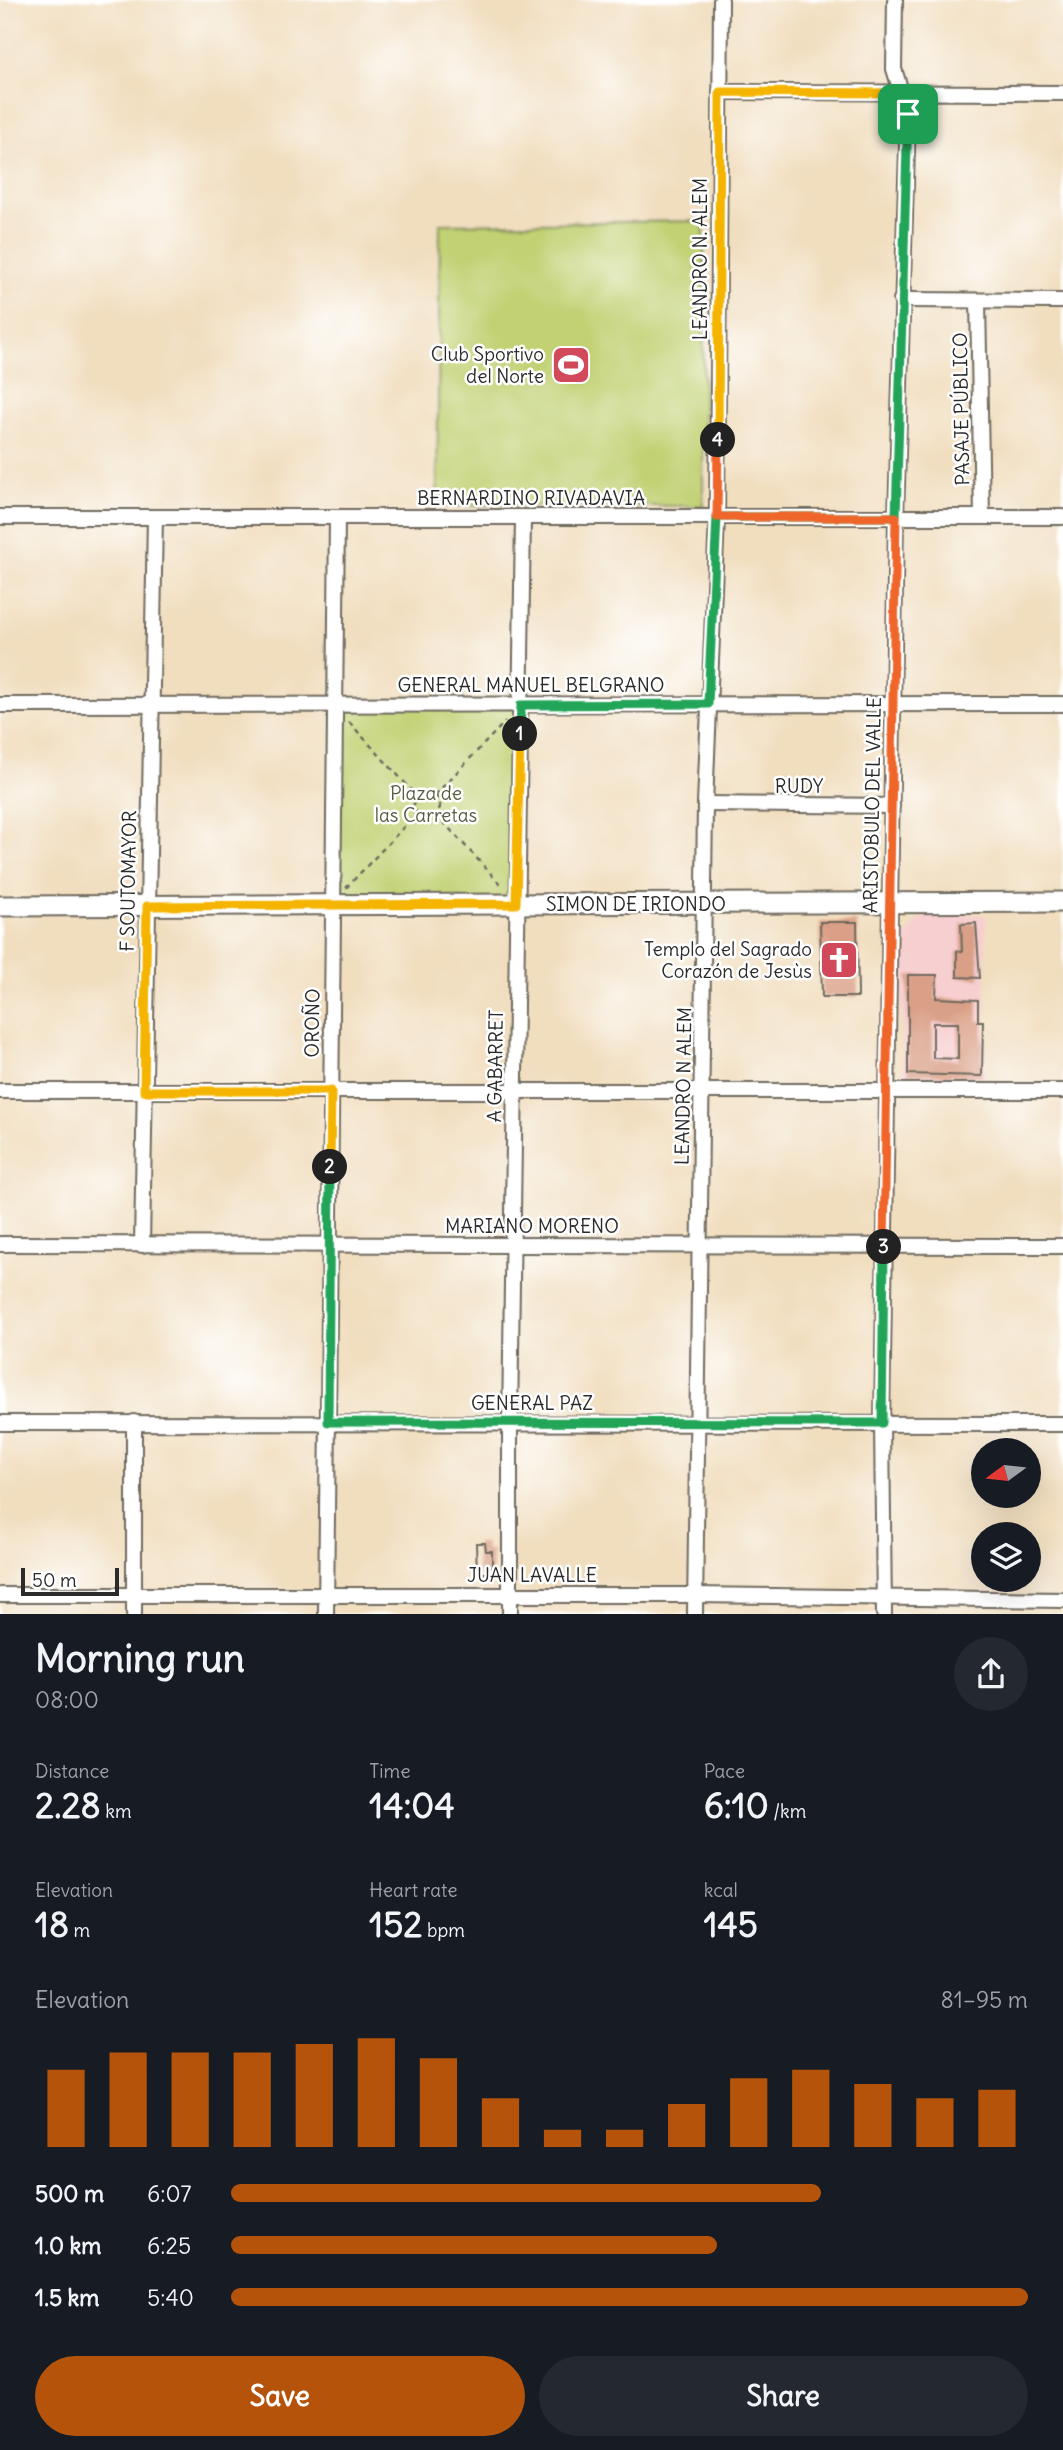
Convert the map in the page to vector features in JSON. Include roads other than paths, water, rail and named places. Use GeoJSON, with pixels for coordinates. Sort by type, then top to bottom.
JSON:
{"type":"FeatureCollection","features":[{"type":"Feature","properties":{"kind":"main road","name":"SIMON DE IRIONDO"},"geometry":{"type":"LineString","coordinates":[[0,906],[513,899],[704,903],[1063,902]]}},
{"type":"Feature","properties":{"kind":"street","name":"LEANDRO N. ALEM"},"geometry":{"type":"LineString","coordinates":[[717,517],[721,0]]}},
{"type":"Feature","properties":{"kind":"street","name":"ARISTOBULO DEL VALLE"},"geometry":{"type":"LineString","coordinates":[[884,1614],[884,1245],[896,517],[908,114],[894,69],[895,0]]}},
{"type":"Feature","properties":{"kind":"street"},"geometry":{"type":"LineString","coordinates":[[720,92],[1063,93]]}},
{"type":"Feature","properties":{"kind":"street"},"geometry":{"type":"LineString","coordinates":[[901,300],[1063,301]]}},
{"type":"Feature","properties":{"kind":"street","name":"PASAJE PÚBLICO"},"geometry":{"type":"LineString","coordinates":[[978,301],[982,517]]}},
{"type":"Feature","properties":{"kind":"street","name":"BERNARDINO RIVADAVIA"},"geometry":{"type":"LineString","coordinates":[[0,517],[1063,517]]}},
{"type":"Feature","properties":{"kind":"street","name":"F SOUTOMAYOR"},"geometry":{"type":"LineString","coordinates":[[142,1245],[155,517]]}},
{"type":"Feature","properties":{"kind":"street","name":"OROÑO"},"geometry":{"type":"LineString","coordinates":[[326,1614],[331,1091],[336,901],[334,705],[337,517]]}},
{"type":"Feature","properties":{"kind":"street","name":"LEANDRO N ALEM"},"geometry":{"type":"LineString","coordinates":[[695,1614],[705,804],[717,517]]}},
{"type":"Feature","properties":{"kind":"street","name":"A GABARRET"},"geometry":{"type":"LineString","coordinates":[[510,1614],[513,899],[521,705],[523,518]]}},
{"type":"Feature","properties":{"kind":"street","name":"GENERAL MANUEL BELGRANO"},"geometry":{"type":"LineString","coordinates":[[0,705],[1063,704]]}},
{"type":"Feature","properties":{"kind":"street","name":"RUDY"},"geometry":{"type":"LineString","coordinates":[[705,804],[892,806]]}},
{"type":"Feature","properties":{"kind":"street"},"geometry":{"type":"LineString","coordinates":[[0,1091],[1063,1091]]}},
{"type":"Feature","properties":{"kind":"street","name":"MARIANO MORENO"},"geometry":{"type":"LineString","coordinates":[[0,1244],[1063,1246]]}},
{"type":"Feature","properties":{"kind":"street"},"geometry":{"type":"LineString","coordinates":[[134,1422],[134,1614]]}},
{"type":"Feature","properties":{"kind":"street","name":"GENERAL PAZ"},"geometry":{"type":"LineString","coordinates":[[0,1423],[1063,1424]]}},
{"type":"Feature","properties":{"kind":"street","name":"JUAN LAVALLE"},"geometry":{"type":"LineString","coordinates":[[0,1595],[695,1595],[1063,1601]]}},
{"type":"Feature","properties":{"kind":"place","name":"Club Sportivo del Norte"},"geometry":{"type":"Point","coordinates":[571,365]}},
{"type":"Feature","properties":{"kind":"place","name":"Templo del Sagrado Corazón de Jesùs"},"geometry":{"type":"Point","coordinates":[839,960]}},
{"type":"Feature","properties":{"kind":"park label","name":"Plaza de las Carretas"},"geometry":{"type":"Point","coordinates":[426,804]}}]}
